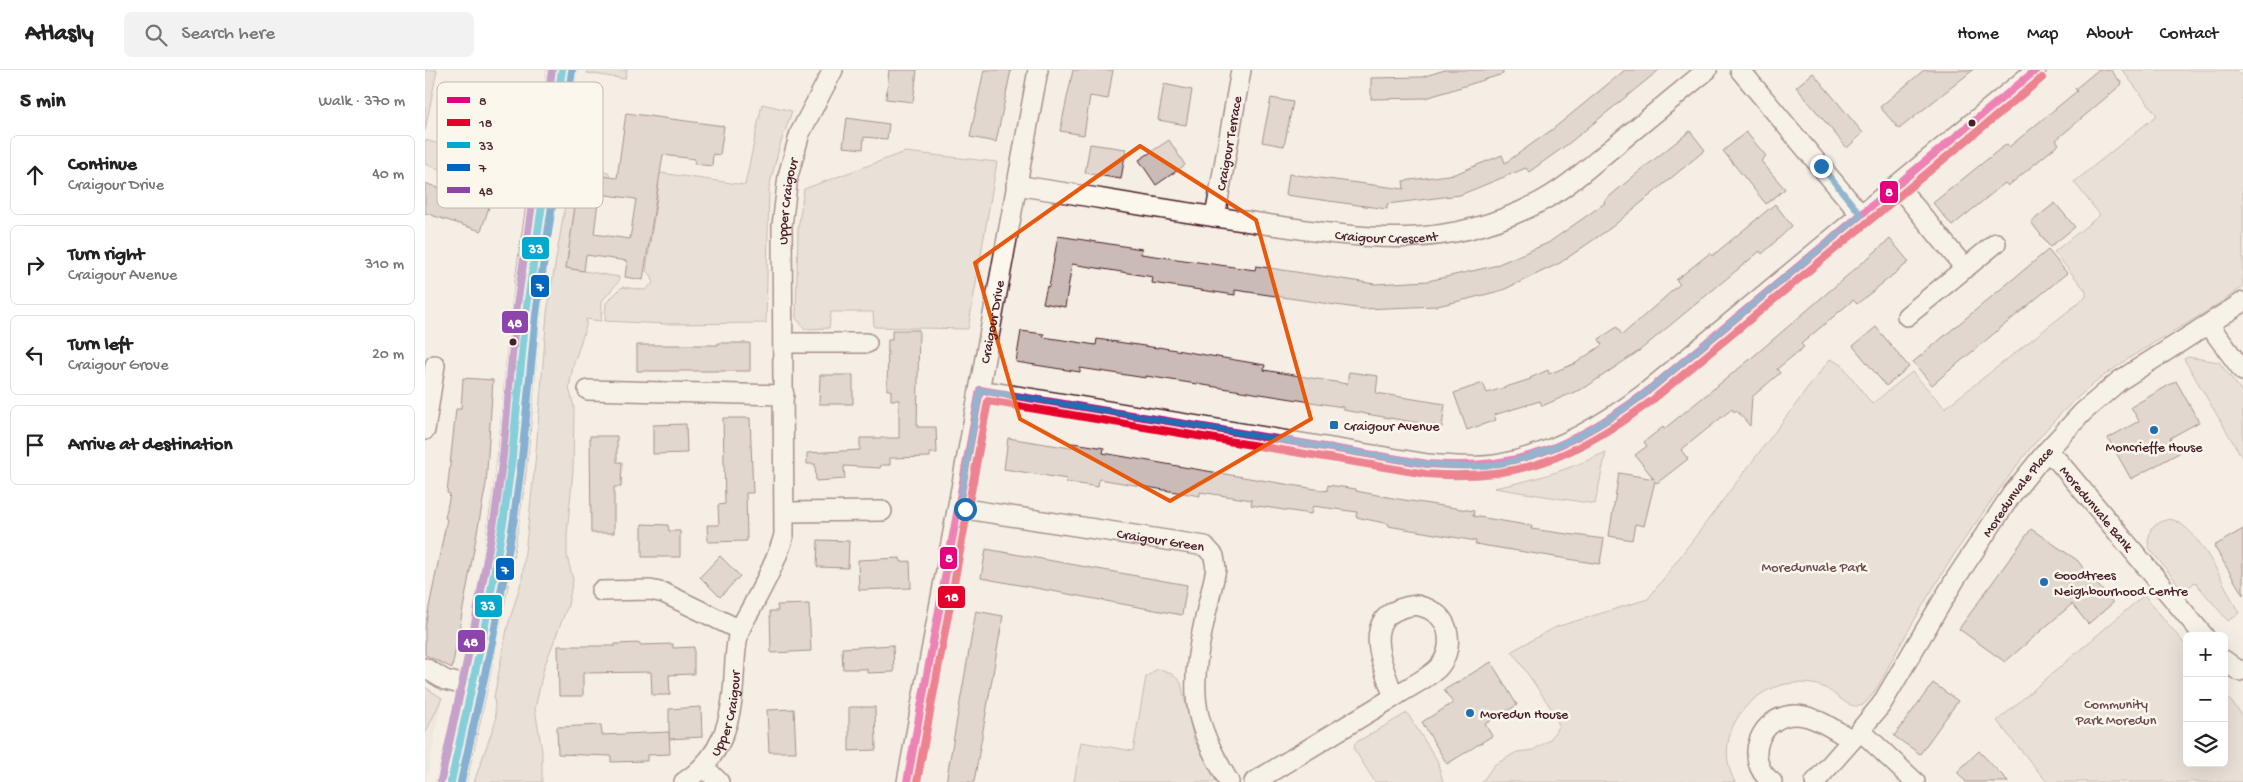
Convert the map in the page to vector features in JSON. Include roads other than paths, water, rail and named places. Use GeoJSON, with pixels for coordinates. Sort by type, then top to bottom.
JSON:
{"type":"FeatureCollection","features":[{"type":"Feature","properties":{"kind":"main road"},"geometry":{"type":"LineString","coordinates":[[451,782],[473,687],[510,477],[526,314],[540,208]]}},
{"type":"Feature","properties":{"kind":"street","name":"Upper Craigour"},"geometry":{"type":"LineString","coordinates":[[684,782],[703,767],[714,755],[724,738],[730,715],[735,650],[740,630],[778,557],[784,535],[786,512],[782,226],[788,176],[800,133],[833,70]]}},
{"type":"Feature","properties":{"kind":"street","name":"Craigour Drive"},"geometry":{"type":"LineString","coordinates":[[907,782],[959,508],[1038,70]]}},
{"type":"Feature","properties":{"kind":"street","name":"Craigour Terrace"},"geometry":{"type":"LineString","coordinates":[[1215,217],[1241,70]]}},
{"type":"Feature","properties":{"kind":"street","name":"Craigour Crescent"},"geometry":{"type":"LineString","coordinates":[[1016,185],[1215,217],[1378,239],[1428,237],[1477,227],[1515,213],[1561,190],[1707,70]]}},
{"type":"Feature","properties":{"kind":"street"},"geometry":{"type":"LineString","coordinates":[[1740,70],[1861,215]]}},
{"type":"Feature","properties":{"kind":"street"},"geometry":{"type":"LineString","coordinates":[[980,390],[1427,464],[1463,467],[1499,464],[1531,456],[1558,445],[1617,415],[2036,70]]}},
{"type":"Feature","properties":{"kind":"street"},"geometry":{"type":"LineString","coordinates":[[1897,185],[1965,268]]}},
{"type":"Feature","properties":{"kind":"street"},"geometry":{"type":"LineString","coordinates":[[1907,316],[1996,242]]}},
{"type":"Feature","properties":{"kind":"street","name":"Moredunvale Place"},"geometry":{"type":"LineString","coordinates":[[1815,782],[1857,736],[1895,683],[1956,578],[2012,494],[2046,452],[2119,380],[2243,302]]}},
{"type":"Feature","properties":{"kind":"street"},"geometry":{"type":"LineString","coordinates":[[2209,325],[2243,371]]}},
{"type":"Feature","properties":{"kind":"street"},"geometry":{"type":"LineString","coordinates":[[784,343],[867,343]]}},
{"type":"Feature","properties":{"kind":"street"},"geometry":{"type":"LineString","coordinates":[[425,430],[435,365]]}},
{"type":"Feature","properties":{"kind":"street"},"geometry":{"type":"LineString","coordinates":[[587,390],[784,395]]}},
{"type":"Feature","properties":{"kind":"street","name":"Moredunvale Bank"},"geometry":{"type":"LineString","coordinates":[[2046,452],[2058,461],[2200,632]]}},
{"type":"Feature","properties":{"kind":"street","name":"Craigour Green"},"geometry":{"type":"LineString","coordinates":[[959,508],[1205,546],[1214,556],[1216,569],[1197,665],[1195,692],[1205,735],[1229,782]]}},
{"type":"Feature","properties":{"kind":"street"},"geometry":{"type":"LineString","coordinates":[[786,512],[882,511]]}},
{"type":"Feature","properties":{"kind":"street"},"geometry":{"type":"LineString","coordinates":[[601,591],[649,590],[664,593],[740,630]]}},
{"type":"Feature","properties":{"kind":"street"},"geometry":{"type":"LineString","coordinates":[[1255,782],[1394,697],[1437,669],[1446,656],[1449,641],[1445,624],[1434,611],[1417,605],[1400,607],[1385,617],[1377,633],[1378,650],[1394,697]]}},
{"type":"Feature","properties":{"kind":"street"},"geometry":{"type":"LineString","coordinates":[[2228,663],[2239,672],[2243,670]]}},
{"type":"Feature","properties":{"kind":"street"},"geometry":{"type":"LineString","coordinates":[[425,668],[445,680],[473,687]]}},
{"type":"Feature","properties":{"kind":"street"},"geometry":{"type":"LineString","coordinates":[[1772,782],[1758,760],[1758,749],[1763,731],[1776,719],[1786,716],[1809,717],[1857,736],[1915,782]]}},
{"type":"Feature","properties":{"kind":"street"},"geometry":{"type":"LineString","coordinates":[[703,767],[719,782]]}},
{"type":"Feature","properties":{"kind":"place","name":"Craigour Avenue"},"geometry":{"type":"Point","coordinates":[1334,425]}},
{"type":"Feature","properties":{"kind":"place","name":"Moncrieffe House"},"geometry":{"type":"Point","coordinates":[2154,430]}},
{"type":"Feature","properties":{"kind":"place","name":"Goodtrees Neighbourhood Centre"},"geometry":{"type":"Point","coordinates":[2044,582]}},
{"type":"Feature","properties":{"kind":"place","name":"Moredun House"},"geometry":{"type":"Point","coordinates":[1470,713]}},
{"type":"Feature","properties":{"kind":"park label","name":"Moredunvale Park"},"geometry":{"type":"Point","coordinates":[1814,566]}},
{"type":"Feature","properties":{"kind":"park label","name":"Community Park Moredun"},"geometry":{"type":"Point","coordinates":[2116,712]}}]}
